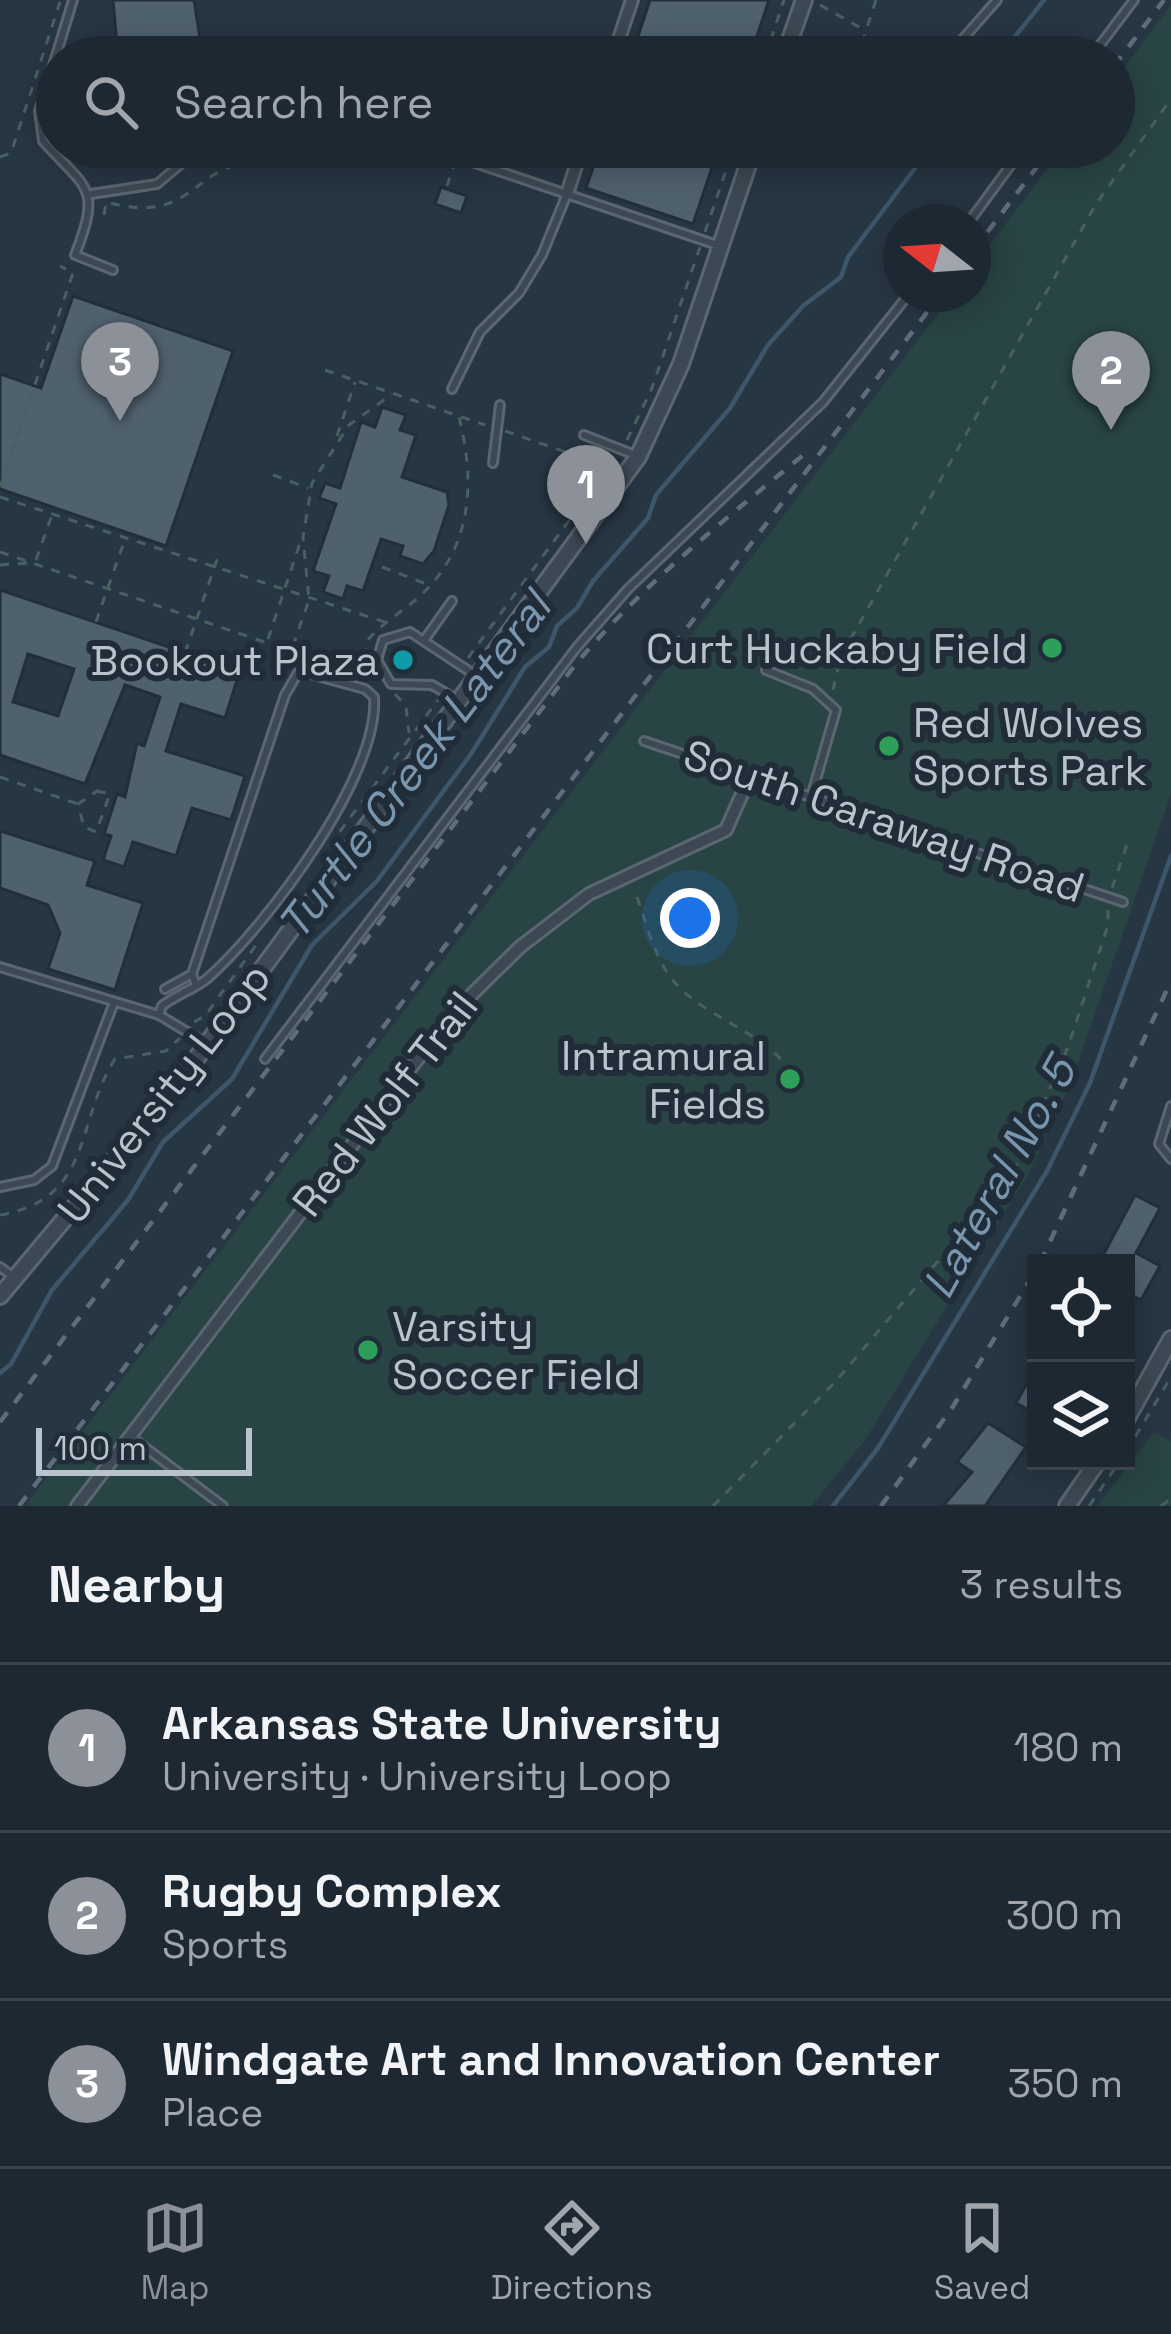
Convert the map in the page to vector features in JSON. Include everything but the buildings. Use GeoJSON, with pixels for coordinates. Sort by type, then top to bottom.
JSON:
{"type":"FeatureCollection","features":[{"type":"Feature","properties":{"kind":"street"},"geometry":{"type":"LineString","coordinates":[[620,36],[632,0]]}},
{"type":"Feature","properties":{"kind":"street"},"geometry":{"type":"LineString","coordinates":[[793,36],[808,1]]}},
{"type":"Feature","properties":{"kind":"street"},"geometry":{"type":"LineString","coordinates":[[567,194],[575,168]]}},
{"type":"Feature","properties":{"kind":"street","name":"University Loop"},"geometry":{"type":"LineString","coordinates":[[5,1288],[207,1044],[638,457],[681,364],[747,168]]}},
{"type":"Feature","properties":{"kind":"street","name":"Red Wolf Trail"},"geometry":{"type":"LineString","coordinates":[[77,1506],[417,1056],[483,980],[590,894],[726,830],[750,776]]}},
{"type":"Feature","properties":{"kind":"street"},"geometry":{"type":"LineString","coordinates":[[1135,1404],[1171,1339]]}},
{"type":"Feature","properties":{"kind":"street"},"geometry":{"type":"LineString","coordinates":[[1067,1506],[1092,1470]]}},
{"type":"Feature","properties":{"kind":"lane"},"geometry":{"type":"LineString","coordinates":[[63,36],[74,0]]}},
{"type":"Feature","properties":{"kind":"lane"},"geometry":{"type":"LineString","coordinates":[[965,36],[997,0]]}},
{"type":"Feature","properties":{"kind":"lane"},"geometry":{"type":"LineString","coordinates":[[1107,36],[1134,0]]}},
{"type":"Feature","properties":{"kind":"lane"},"geometry":{"type":"LineString","coordinates":[[73,168],[91,194],[90,218],[75,255],[112,270]]}},
{"type":"Feature","properties":{"kind":"lane"},"geometry":{"type":"LineString","coordinates":[[91,194],[158,184],[177,168]]}},
{"type":"Feature","properties":{"kind":"lane"},"geometry":{"type":"LineString","coordinates":[[490,168],[721,246]]}},
{"type":"Feature","properties":{"kind":"lane"},"geometry":{"type":"LineString","coordinates":[[982,204],[1009,168]]}},
{"type":"Feature","properties":{"kind":"lane"},"geometry":{"type":"LineString","coordinates":[[452,388],[480,332],[519,293],[542,255],[567,194]]}},
{"type":"Feature","properties":{"kind":"lane"},"geometry":{"type":"LineString","coordinates":[[265,1059],[577,647],[628,589],[823,402],[895,312]]}},
{"type":"Feature","properties":{"kind":"lane"},"geometry":{"type":"LineString","coordinates":[[493,463],[500,405]]}},
{"type":"Feature","properties":{"kind":"lane"},"geometry":{"type":"LineString","coordinates":[[584,434],[638,457]]}},
{"type":"Feature","properties":{"kind":"lane"},"geometry":{"type":"LineString","coordinates":[[424,638],[452,601]]}},
{"type":"Feature","properties":{"kind":"lane"},"geometry":{"type":"LineString","coordinates":[[460,701],[432,685],[391,684],[377,660],[383,640],[410,632],[478,677]]}},
{"type":"Feature","properties":{"kind":"lane"},"geometry":{"type":"LineString","coordinates":[[766,670],[813,689],[836,710],[811,796]]}},
{"type":"Feature","properties":{"kind":"lane"},"geometry":{"type":"LineString","coordinates":[[159,1015],[163,1006],[196,985],[238,949],[353,790],[376,719],[374,697],[365,689],[299,671],[285,695],[192,974],[196,985]]}},
{"type":"Feature","properties":{"kind":"lane","name":"South Caraway Road"},"geometry":{"type":"LineString","coordinates":[[644,741],[1123,902]]}},
{"type":"Feature","properties":{"kind":"lane"},"geometry":{"type":"LineString","coordinates":[[0,967],[113,1005],[159,1015],[207,1044]]}},
{"type":"Feature","properties":{"kind":"lane"},"geometry":{"type":"LineString","coordinates":[[165,989],[192,974]]}},
{"type":"Feature","properties":{"kind":"lane"},"geometry":{"type":"LineString","coordinates":[[0,1187],[34,1180],[52,1166],[113,1005]]}},
{"type":"Feature","properties":{"kind":"lane"},"geometry":{"type":"LineString","coordinates":[[1171,1106],[1159,1144],[1171,1159]]}},
{"type":"Feature","properties":{"kind":"lane"},"geometry":{"type":"LineString","coordinates":[[0,1267],[5,1288]]}},
{"type":"Feature","properties":{"kind":"lane"},"geometry":{"type":"LineString","coordinates":[[130,1436],[224,1506]]}},
{"type":"Feature","properties":{"kind":"path"},"geometry":{"type":"LineString","coordinates":[[49,36],[61,0]]}},
{"type":"Feature","properties":{"kind":"path"},"geometry":{"type":"LineString","coordinates":[[771,36],[784,0]]}},
{"type":"Feature","properties":{"kind":"path"},"geometry":{"type":"LineString","coordinates":[[864,36],[877,0]]}},
{"type":"Feature","properties":{"kind":"path"},"geometry":{"type":"LineString","coordinates":[[808,1],[834,10]]}},
{"type":"Feature","properties":{"kind":"path"},"geometry":{"type":"LineString","coordinates":[[837,2],[832,17],[841,16],[866,31]]}},
{"type":"Feature","properties":{"kind":"path"},"geometry":{"type":"LineString","coordinates":[[0,157],[11,153],[36,76]]}},
{"type":"Feature","properties":{"kind":"path"},"geometry":{"type":"LineString","coordinates":[[1135,149],[1171,99]]}},
{"type":"Feature","properties":{"kind":"path"},"geometry":{"type":"LineString","coordinates":[[104,215],[106,202],[135,210],[170,208],[220,168]]}},
{"type":"Feature","properties":{"kind":"path"},"geometry":{"type":"LineString","coordinates":[[447,186],[453,168]]}},
{"type":"Feature","properties":{"kind":"path"},"geometry":{"type":"LineString","coordinates":[[463,665],[622,448],[652,388],[727,168]]}},
{"type":"Feature","properties":{"kind":"path"},"geometry":{"type":"LineString","coordinates":[[836,710],[833,686],[842,656],[1009,368],[1096,204],[1122,168]]}},
{"type":"Feature","properties":{"kind":"path"},"geometry":{"type":"LineString","coordinates":[[0,487],[73,273],[60,266]]}},
{"type":"Feature","properties":{"kind":"path"},"geometry":{"type":"LineString","coordinates":[[325,370],[485,424]]}},
{"type":"Feature","properties":{"kind":"path"},"geometry":{"type":"LineString","coordinates":[[335,443],[356,381]]}},
{"type":"Feature","properties":{"kind":"path"},"geometry":{"type":"LineString","coordinates":[[267,641],[302,537],[310,488],[349,425],[392,394]]}},
{"type":"Feature","properties":{"kind":"path"},"geometry":{"type":"LineString","coordinates":[[366,674],[366,643],[431,585],[458,543],[471,488],[459,417]]}},
{"type":"Feature","properties":{"kind":"path"},"geometry":{"type":"LineString","coordinates":[[503,431],[603,465]]}},
{"type":"Feature","properties":{"kind":"path"},"geometry":{"type":"LineString","coordinates":[[273,475],[310,488]]}},
{"type":"Feature","properties":{"kind":"path"},"geometry":{"type":"LineString","coordinates":[[0,497],[394,625]]}},
{"type":"Feature","properties":{"kind":"path"},"geometry":{"type":"LineString","coordinates":[[35,563],[52,514]]}},
{"type":"Feature","properties":{"kind":"path"},"geometry":{"type":"LineString","coordinates":[[278,690],[309,600],[302,537]]}},
{"type":"Feature","properties":{"kind":"path"},"geometry":{"type":"LineString","coordinates":[[96,622],[126,538]]}},
{"type":"Feature","properties":{"kind":"path"},"geometry":{"type":"LineString","coordinates":[[185,653],[220,551]]}},
{"type":"Feature","properties":{"kind":"path"},"geometry":{"type":"LineString","coordinates":[[0,552],[366,674],[402,700],[409,738]]}},
{"type":"Feature","properties":{"kind":"path"},"geometry":{"type":"LineString","coordinates":[[0,565],[35,563]]}},
{"type":"Feature","properties":{"kind":"path"},"geometry":{"type":"LineString","coordinates":[[382,567],[431,585]]}},
{"type":"Feature","properties":{"kind":"path"},"geometry":{"type":"LineString","coordinates":[[374,682],[369,652],[401,622]]}},
{"type":"Feature","properties":{"kind":"path"},"geometry":{"type":"LineString","coordinates":[[461,655],[471,654]]}},
{"type":"Feature","properties":{"kind":"path"},"geometry":{"type":"LineString","coordinates":[[330,846],[444,692]]}},
{"type":"Feature","properties":{"kind":"path"},"geometry":{"type":"LineString","coordinates":[[0,777],[78,804]]}},
{"type":"Feature","properties":{"kind":"path"},"geometry":{"type":"LineString","coordinates":[[97,791],[110,794],[96,832],[84,827],[78,804],[97,791]]}},
{"type":"Feature","properties":{"kind":"path"},"geometry":{"type":"LineString","coordinates":[[713,1506],[836,1381],[1013,1173],[1045,1106],[1091,980],[1108,925],[1108,897],[1129,839]]}},
{"type":"Feature","properties":{"kind":"path"},"geometry":{"type":"LineString","coordinates":[[637,897],[662,967],[782,1059],[793,1078]]}},
{"type":"Feature","properties":{"kind":"path"},"geometry":{"type":"LineString","coordinates":[[0,1215],[24,1211],[52,1196],[68,1174],[116,1059],[166,1051],[205,1016],[267,930]]}},
{"type":"Feature","properties":{"kind":"path"},"geometry":{"type":"LineString","coordinates":[[1135,1437],[1171,1377]]}},
{"type":"Feature","properties":{"kind":"path"},"geometry":{"type":"LineString","coordinates":[[1088,1506],[1114,1470]]}},
{"type":"Feature","properties":{"kind":"path"},"geometry":{"type":"LineString","coordinates":[[1161,1506],[1171,1499]]}},
{"type":"Feature","properties":{"kind":"green space","name":"Red Wolves Sports Park"},"geometry":{"type":"Polygon","coordinates":[[[1171,5],[1171,794],[1071,1083],[1030,1171],[865,1440],[811,1506],[25,1506],[939,312],[991,312],[991,243],[1048,168],[1135,168],[1135,53],[1171,5]]]}},
{"type":"Feature","properties":{"kind":"green space"},"geometry":{"type":"Polygon","coordinates":[[[1154,1432],[1171,1441],[1171,1506],[1097,1506],[1125,1470],[1135,1470],[1135,1457],[1154,1432]]]}},
{"type":"Feature","properties":{"kind":"waterway","name":"Turtle Creek Lateral"},"geometry":{"type":"LineString","coordinates":[[1016,36],[1044,0]]}},
{"type":"Feature","properties":{"kind":"waterway","name":"Turtle Creek Lateral"},"geometry":{"type":"LineString","coordinates":[[0,1373],[11,1364],[52,1290],[128,1200],[163,1142],[232,1079],[312,945],[377,881],[471,754],[525,667],[549,647],[557,626],[577,608],[593,581],[648,518],[656,495],[730,408],[768,345],[803,306],[841,277],[848,257],[915,168]]}},
{"type":"Feature","properties":{"kind":"waterway","name":"Lateral No. 5"},"geometry":{"type":"LineString","coordinates":[[833,1506],[878,1448],[1047,1171],[1090,1083],[1171,856]]}},
{"type":"Feature","properties":{"kind":"railway"},"geometry":{"type":"LineString","coordinates":[[1135,38],[1164,0]]}},
{"type":"Feature","properties":{"kind":"railway"},"geometry":{"type":"LineString","coordinates":[[991,227],[1036,168]]}},
{"type":"Feature","properties":{"kind":"railway"},"geometry":{"type":"LineString","coordinates":[[19,1506],[927,312]]}},
{"type":"Feature","properties":{"kind":"railway"},"geometry":{"type":"LineString","coordinates":[[0,1422],[575,665],[657,580],[807,452]]}},
{"type":"Feature","properties":{"kind":"railway"},"geometry":{"type":"LineString","coordinates":[[1044,1254],[1171,981]]}},
{"type":"Feature","properties":{"kind":"railway"},"geometry":{"type":"LineString","coordinates":[[881,1506],[952,1408],[1027,1285]]}},
{"type":"Feature","properties":{"kind":"place","name":"Windgate Art and Innovation Center"},"geometry":{"type":"Point","coordinates":[120,421]}},
{"type":"Feature","properties":{"kind":"place","name":"Rugby Complex"},"geometry":{"type":"Point","coordinates":[1111,430]}},
{"type":"Feature","properties":{"kind":"place","name":"Arkansas State University"},"geometry":{"type":"Point","coordinates":[586,544]}},
{"type":"Feature","properties":{"kind":"place","name":"Curt Huckaby Field"},"geometry":{"type":"Point","coordinates":[1052,648]}},
{"type":"Feature","properties":{"kind":"place","name":"Bookout Plaza"},"geometry":{"type":"Point","coordinates":[403,660]}},
{"type":"Feature","properties":{"kind":"place","name":"Red Wolves Sports Park"},"geometry":{"type":"Point","coordinates":[889,746]}},
{"type":"Feature","properties":{"kind":"place","name":"Intramural Fields"},"geometry":{"type":"Point","coordinates":[790,1079]}},
{"type":"Feature","properties":{"kind":"place","name":"Varsity Soccer Field"},"geometry":{"type":"Point","coordinates":[368,1350]}}]}
